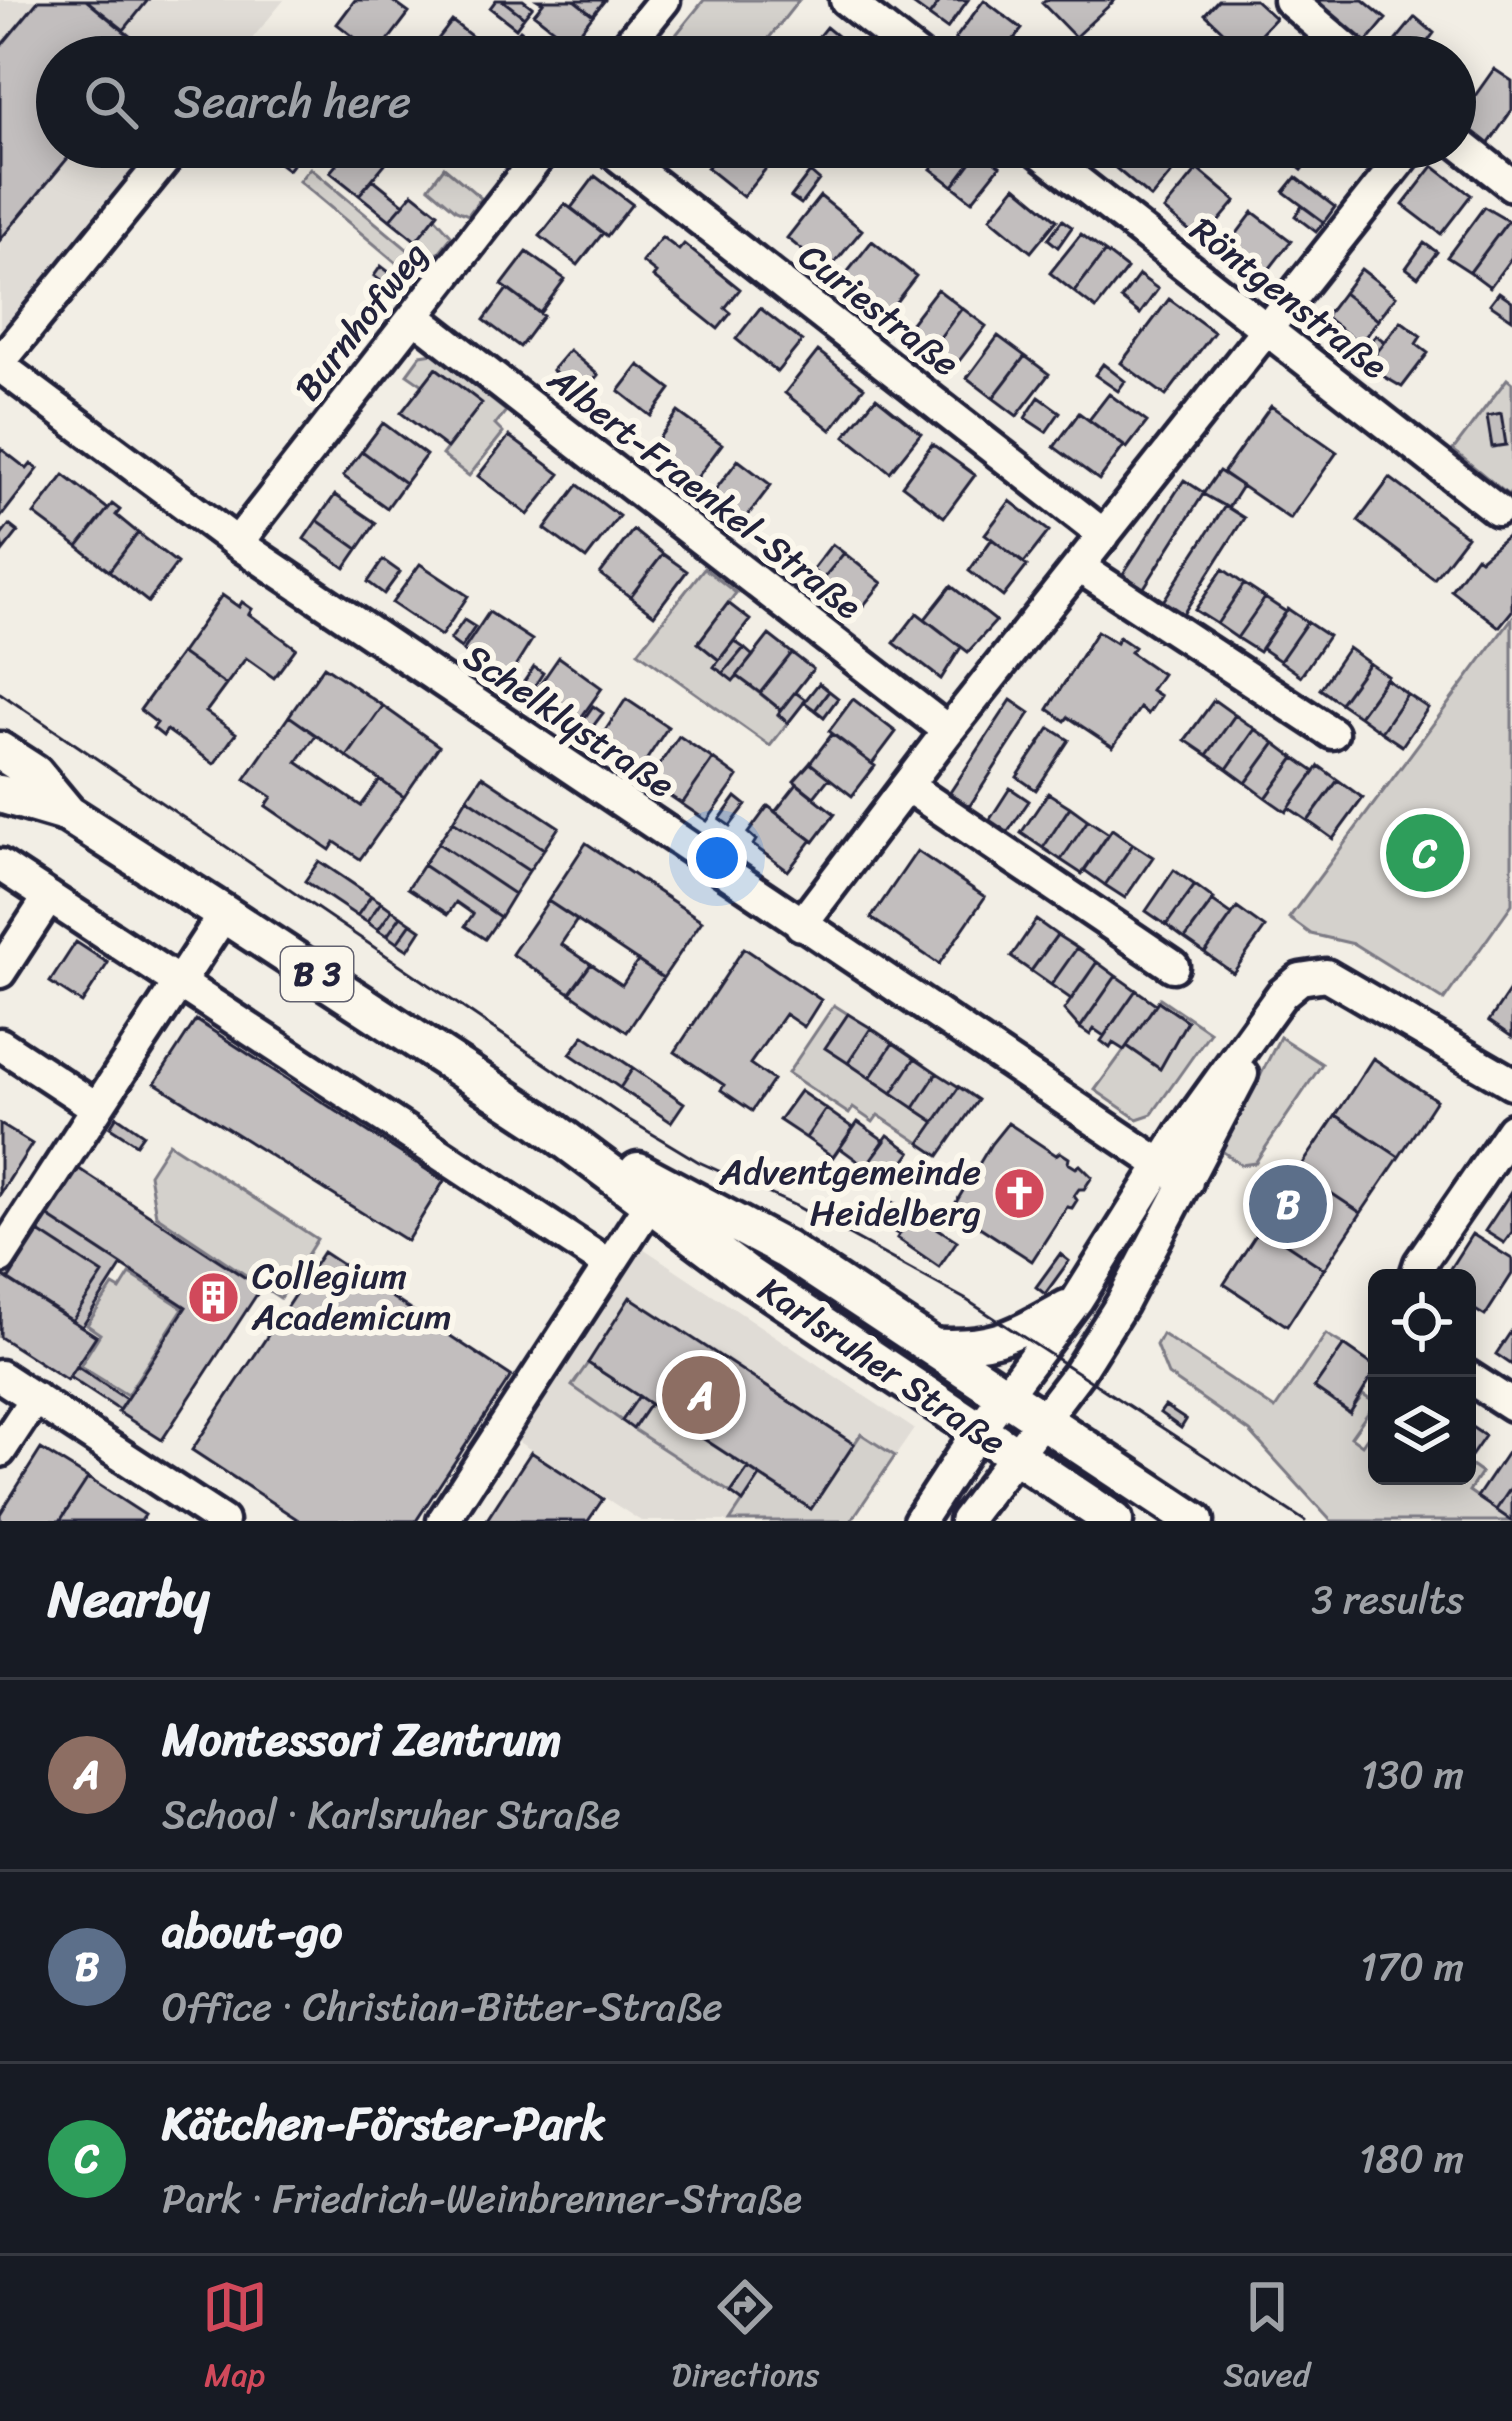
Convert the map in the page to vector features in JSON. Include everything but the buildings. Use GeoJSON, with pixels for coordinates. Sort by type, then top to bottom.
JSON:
{"type":"FeatureCollection","features":[{"type":"Feature","properties":{"kind":"main road","name":"Karlsruher Straße"},"geometry":{"type":"LineString","coordinates":[[0,751],[34,773],[68,814]]}},
{"type":"Feature","properties":{"kind":"main road","name":"Karlsruher Straße"},"geometry":{"type":"LineString","coordinates":[[0,794],[68,814],[224,914],[539,1120],[745,1274],[1114,1521]]}},
{"type":"Feature","properties":{"kind":"main road","name":"Karlsruher Straße"},"geometry":{"type":"LineString","coordinates":[[539,1120],[787,1250],[1195,1521]]}},
{"type":"Feature","properties":{"kind":"street"},"geometry":{"type":"LineString","coordinates":[[635,36],[664,0]]}},
{"type":"Feature","properties":{"kind":"street"},"geometry":{"type":"LineString","coordinates":[[846,0],[892,36]]}},
{"type":"Feature","properties":{"kind":"street"},"geometry":{"type":"LineString","coordinates":[[1288,0],[1331,36]]}},
{"type":"Feature","properties":{"kind":"street"},"geometry":{"type":"LineString","coordinates":[[1476,152],[1508,171]]}},
{"type":"Feature","properties":{"kind":"street"},"geometry":{"type":"LineString","coordinates":[[0,364],[159,168]]}},
{"type":"Feature","properties":{"kind":"street","name":"Burnhofweg"},"geometry":{"type":"LineString","coordinates":[[237,543],[530,168]]}},
{"type":"Feature","properties":{"kind":"street","name":"Curiestraße"},"geometry":{"type":"LineString","coordinates":[[634,168],[1104,535]]}},
{"type":"Feature","properties":{"kind":"street","name":"Röntgenstraße"},"geometry":{"type":"LineString","coordinates":[[1061,168],[1497,510]]}},
{"type":"Feature","properties":{"kind":"street"},"geometry":{"type":"LineString","coordinates":[[800,925],[1395,168]]}},
{"type":"Feature","properties":{"kind":"street","name":"Albert-Fraenkel-Straße"},"geometry":{"type":"LineString","coordinates":[[414,316],[948,731]]}},
{"type":"Feature","properties":{"kind":"street","name":"Schelklystraße"},"geometry":{"type":"LineString","coordinates":[[0,364],[237,543],[1174,1175]]}},
{"type":"Feature","properties":{"kind":"street"},"geometry":{"type":"LineString","coordinates":[[1079,567],[1332,733]]}},
{"type":"Feature","properties":{"kind":"street"},"geometry":{"type":"LineString","coordinates":[[907,786],[1173,966]]}},
{"type":"Feature","properties":{"kind":"street"},"geometry":{"type":"LineString","coordinates":[[0,865],[609,1264]]}},
{"type":"Feature","properties":{"kind":"street"},"geometry":{"type":"LineString","coordinates":[[0,972],[49,897]]}},
{"type":"Feature","properties":{"kind":"street"},"geometry":{"type":"LineString","coordinates":[[0,1258],[224,914]]}},
{"type":"Feature","properties":{"kind":"street"},"geometry":{"type":"LineString","coordinates":[[965,1521],[1078,1373],[1122,1303],[1174,1175],[1181,1134],[1282,994],[1300,979],[1327,975],[1512,1083]]}},
{"type":"Feature","properties":{"kind":"street"},"geometry":{"type":"LineString","coordinates":[[0,1044],[97,1108]]}},
{"type":"Feature","properties":{"kind":"street"},"geometry":{"type":"LineString","coordinates":[[1418,1269],[1512,1129]]}},
{"type":"Feature","properties":{"kind":"street"},"geometry":{"type":"LineString","coordinates":[[919,1521],[979,1431],[1174,1175]]}},
{"type":"Feature","properties":{"kind":"street"},"geometry":{"type":"LineString","coordinates":[[443,1521],[650,1203]]}},
{"type":"Feature","properties":{"kind":"street","name":"Karlsruher Straße"},"geometry":{"type":"LineString","coordinates":[[926,1344],[1001,1342],[1077,1300]]}},
{"type":"Feature","properties":{"kind":"street"},"geometry":{"type":"LineString","coordinates":[[0,1376],[222,1521]]}},
{"type":"Feature","properties":{"kind":"street"},"geometry":{"type":"LineString","coordinates":[[1469,1377],[1512,1405]]}},
{"type":"Feature","properties":{"kind":"street"},"geometry":{"type":"LineString","coordinates":[[0,1451],[35,1398]]}},
{"type":"Feature","properties":{"kind":"shaded area"},"geometry":{"type":"Polygon","coordinates":[[[0,0],[284,0],[254,36],[36,36],[36,168],[146,168],[18,324],[0,328],[0,0]]]}},
{"type":"Feature","properties":{"kind":"shaded area"},"geometry":{"type":"Polygon","coordinates":[[[704,0],[799,0],[771,36],[675,36],[704,0]]]}},
{"type":"Feature","properties":{"kind":"shaded area"},"geometry":{"type":"Polygon","coordinates":[[[310,168],[408,250],[435,217],[452,236],[417,280],[299,181],[310,168]]]}},
{"type":"Feature","properties":{"kind":"shaded area"},"geometry":{"type":"Polygon","coordinates":[[[445,168],[481,198],[468,215],[429,187],[445,168]]]}},
{"type":"Feature","properties":{"kind":"shaded area"},"geometry":{"type":"Polygon","coordinates":[[[433,353],[506,411],[495,425],[503,433],[469,476],[442,455],[481,403],[436,368],[423,385],[407,374],[421,355],[433,353]]]}},
{"type":"Feature","properties":{"kind":"shaded area"},"geometry":{"type":"Polygon","coordinates":[[[1507,379],[1512,383],[1512,490],[1508,495],[1453,450],[1507,379]]]}},
{"type":"Feature","properties":{"kind":"shaded area"},"geometry":{"type":"Polygon","coordinates":[[[704,568],[736,593],[698,643],[719,660],[715,667],[733,680],[737,676],[781,710],[778,715],[788,723],[770,746],[638,652],[704,568]]]}},
{"type":"Feature","properties":{"kind":"shaded area"},"geometry":{"type":"Polygon","coordinates":[[[1512,618],[1512,904],[1444,1000],[1354,944],[1311,934],[1289,918],[1512,618]]]}},
{"type":"Feature","properties":{"kind":"shaded area"},"geometry":{"type":"Polygon","coordinates":[[[1160,998],[1210,1032],[1152,1114],[1137,1119],[1095,1090],[1127,1046],[1160,1068],[1187,1021],[1160,998]]]}},
{"type":"Feature","properties":{"kind":"shaded area"},"geometry":{"type":"Polygon","coordinates":[[[834,1005],[848,1014],[826,1048],[935,1122],[920,1143],[878,1115],[873,1122],[853,1108],[849,1114],[788,1073],[834,1005]]]}},
{"type":"Feature","properties":{"kind":"shaded area"},"geometry":{"type":"Polygon","coordinates":[[[1280,1037],[1322,1064],[1255,1163],[1241,1165],[1222,1151],[1280,1037]]]}},
{"type":"Feature","properties":{"kind":"shaded area"},"geometry":{"type":"Polygon","coordinates":[[[169,1143],[317,1239],[280,1298],[156,1215],[149,1174],[169,1143]]]}},
{"type":"Feature","properties":{"kind":"shaded area"},"geometry":{"type":"Polygon","coordinates":[[[637,1244],[914,1429],[851,1521],[641,1521],[511,1437],[637,1244]]]}},
{"type":"Feature","properties":{"kind":"shaded area"},"geometry":{"type":"Polygon","coordinates":[[[130,1274],[183,1308],[127,1395],[80,1366],[100,1334],[87,1325],[113,1286],[120,1290],[130,1274]]]}},
{"type":"Feature","properties":{"kind":"shaded area"},"geometry":{"type":"Polygon","coordinates":[[[1162,1334],[1275,1409],[1326,1334],[1344,1345],[1314,1388],[1349,1413],[1363,1395],[1368,1398],[1368,1413],[1351,1437],[1362,1445],[1368,1436],[1368,1485],[1473,1485],[1469,1491],[1512,1521],[1331,1521],[1250,1432],[1168,1375],[1156,1345],[1162,1334]]]}},
{"type":"Feature","properties":{"kind":"shaded area"},"geometry":{"type":"Polygon","coordinates":[[[588,1363],[639,1396],[622,1421],[572,1386],[588,1363]]]}},
{"type":"Feature","properties":{"kind":"shaded area"},"geometry":{"type":"Polygon","coordinates":[[[650,1404],[748,1468],[731,1493],[633,1429],[650,1404]]]}},
{"type":"Feature","properties":{"kind":"shaded area"},"geometry":{"type":"Polygon","coordinates":[[[861,1434],[895,1456],[851,1521],[730,1521],[760,1476],[811,1509],[861,1434]]]}},
{"type":"Feature","properties":{"kind":"tram line"},"geometry":{"type":"LineString","coordinates":[[0,693],[621,1115],[699,1162],[796,1206],[965,1299],[1305,1521]]}},
{"type":"Feature","properties":{"kind":"place","name":"Kätchen-Förster-Park"},"geometry":{"type":"Point","coordinates":[1425,853]}},
{"type":"Feature","properties":{"kind":"place","name":"Adventgemeinde Heidelberg"},"geometry":{"type":"Point","coordinates":[1020,1193]}},
{"type":"Feature","properties":{"kind":"place","name":"about-go"},"geometry":{"type":"Point","coordinates":[1288,1204]}},
{"type":"Feature","properties":{"kind":"place","name":"Collegium Academicum"},"geometry":{"type":"Point","coordinates":[213,1297]}},
{"type":"Feature","properties":{"kind":"place","name":"Montessori Zentrum"},"geometry":{"type":"Point","coordinates":[701,1395]}}]}
